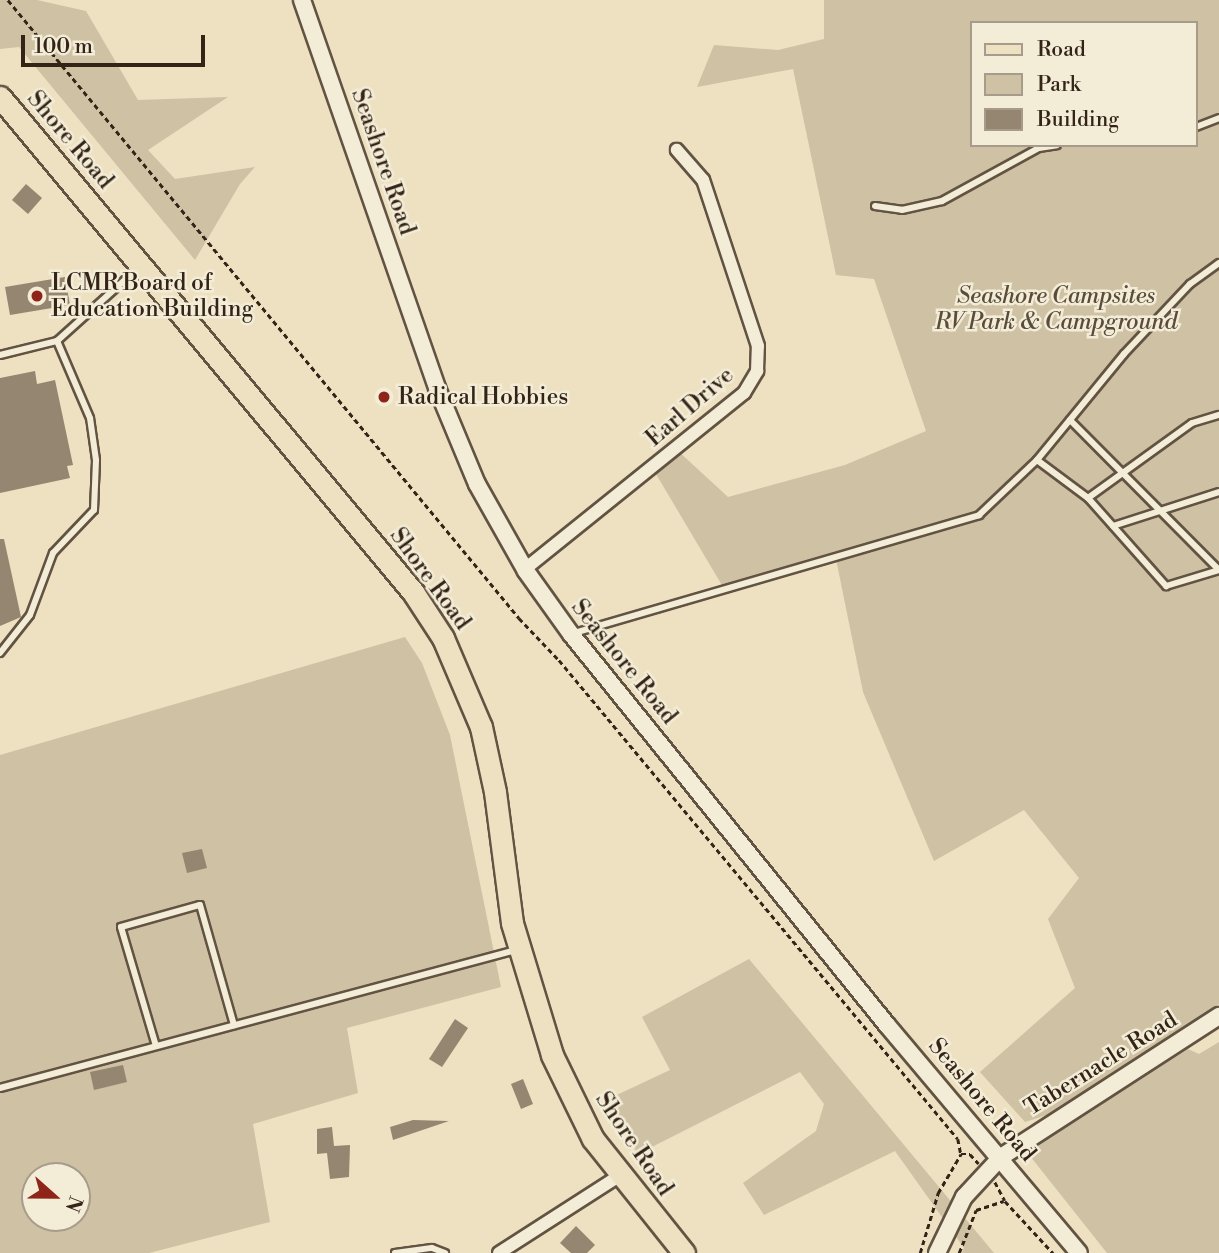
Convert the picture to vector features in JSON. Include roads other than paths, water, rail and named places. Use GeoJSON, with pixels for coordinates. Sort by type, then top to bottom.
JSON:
{"type":"FeatureCollection","features":[{"type":"Feature","properties":{"kind":"main road","name":"Shore Road"},"geometry":{"type":"LineString","coordinates":[[0,97],[413,592],[443,638],[469,692],[490,763],[505,883],[519,949],[538,1016],[569,1093],[619,1175],[684,1253]]}},
{"type":"Feature","properties":{"kind":"street","name":"Seashore Road"},"geometry":{"type":"LineString","coordinates":[[302,0],[437,388],[477,484],[525,569],[571,634],[887,1025],[1001,1157],[1079,1253]]}},
{"type":"Feature","properties":{"kind":"street","name":"Earl Drive"},"geometry":{"type":"LineString","coordinates":[[525,569],[744,393],[757,371],[758,346],[703,180],[677,150]]}},
{"type":"Feature","properties":{"kind":"street","name":"Tabernacle Road"},"geometry":{"type":"LineString","coordinates":[[937,1253],[964,1197],[1001,1157],[1219,1016]]}},
{"type":"Feature","properties":{"kind":"street"},"geometry":{"type":"LineString","coordinates":[[499,1253],[619,1175]]}},
{"type":"Feature","properties":{"kind":"lane"},"geometry":{"type":"LineString","coordinates":[[1198,126],[1219,118]]}},
{"type":"Feature","properties":{"kind":"lane"},"geometry":{"type":"LineString","coordinates":[[875,206],[902,210],[942,201],[1045,147]]}},
{"type":"Feature","properties":{"kind":"lane"},"geometry":{"type":"LineString","coordinates":[[571,634],[979,515],[1037,460],[1189,284],[1219,263]]}},
{"type":"Feature","properties":{"kind":"lane"},"geometry":{"type":"LineString","coordinates":[[0,355],[57,341],[141,266]]}},
{"type":"Feature","properties":{"kind":"lane"},"geometry":{"type":"LineString","coordinates":[[0,653],[30,615],[53,553],[94,510],[96,460],[90,418],[57,341]]}},
{"type":"Feature","properties":{"kind":"lane"},"geometry":{"type":"LineString","coordinates":[[1088,498],[1192,423],[1219,415]]}},
{"type":"Feature","properties":{"kind":"lane"},"geometry":{"type":"LineString","coordinates":[[1037,460],[1088,498],[1166,586],[1219,570],[1070,420]]}},
{"type":"Feature","properties":{"kind":"lane"},"geometry":{"type":"LineString","coordinates":[[1113,526],[1219,492]]}},
{"type":"Feature","properties":{"kind":"lane"},"geometry":{"type":"LineString","coordinates":[[156,1046],[121,928],[200,905],[234,1025]]}},
{"type":"Feature","properties":{"kind":"lane"},"geometry":{"type":"LineString","coordinates":[[0,1087],[519,949]]}},
{"type":"Feature","properties":{"kind":"lane"},"geometry":{"type":"LineString","coordinates":[[395,1253],[432,1248],[445,1253]]}},
{"type":"Feature","properties":{"kind":"place","name":"LCMR Board of Education Building"},"geometry":{"type":"Point","coordinates":[37,296]}},
{"type":"Feature","properties":{"kind":"place","name":"Radical Hobbies"},"geometry":{"type":"Point","coordinates":[384,397]}},
{"type":"Feature","properties":{"kind":"park label","name":"Seashore Campsites RV Park & Campground"},"geometry":{"type":"Point","coordinates":[1056,309]}}]}
